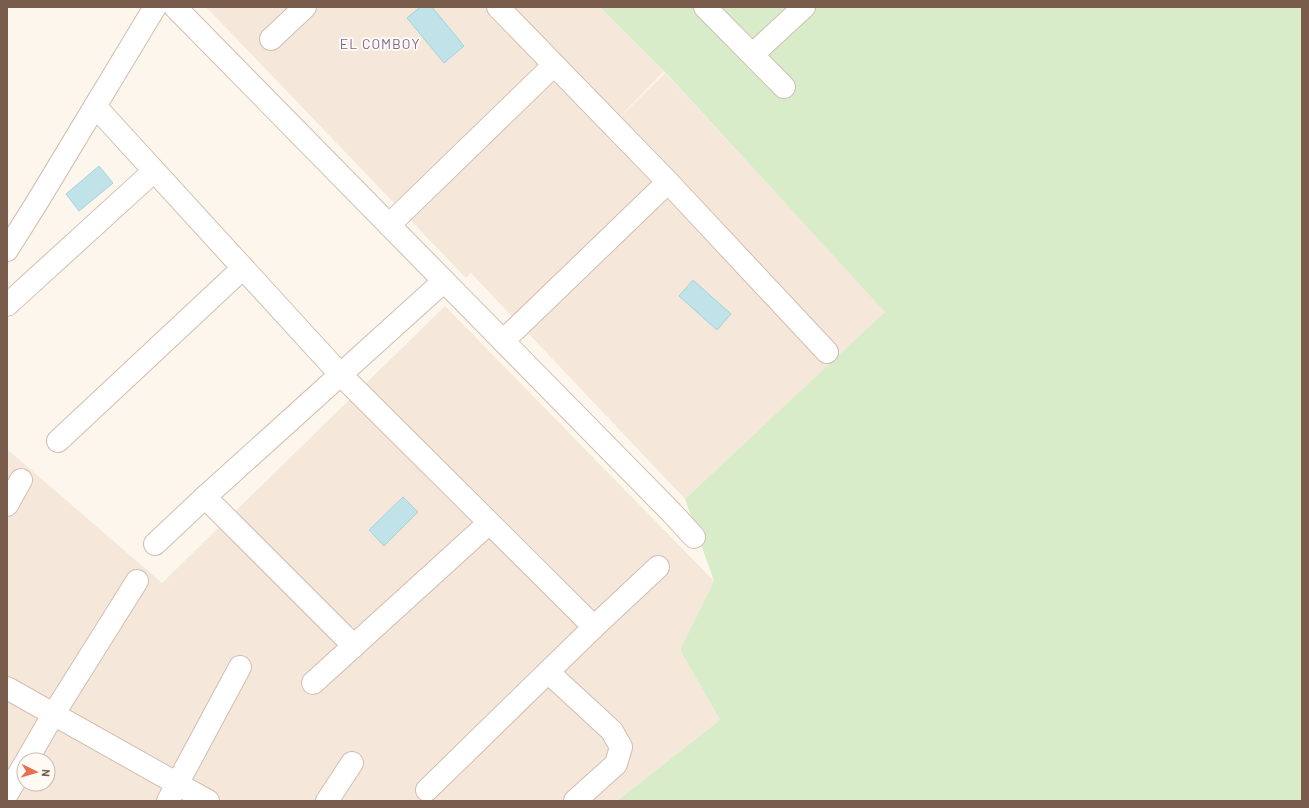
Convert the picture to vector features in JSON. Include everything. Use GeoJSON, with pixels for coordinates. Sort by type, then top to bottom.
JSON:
{"type":"FeatureCollection","features":[{"type":"Feature","properties":{"kind":"street"},"geometry":{"type":"LineString","coordinates":[[7,250],[155,7]]}},
{"type":"Feature","properties":{"kind":"street"},"geometry":{"type":"LineString","coordinates":[[175,7],[694,537]]}},
{"type":"Feature","properties":{"kind":"street"},"geometry":{"type":"LineString","coordinates":[[271,39],[306,7]]}},
{"type":"Feature","properties":{"kind":"street"},"geometry":{"type":"LineString","coordinates":[[498,7],[668,182],[827,352]]}},
{"type":"Feature","properties":{"kind":"street"},"geometry":{"type":"LineString","coordinates":[[705,7],[784,87]]}},
{"type":"Feature","properties":{"kind":"street"},"geometry":{"type":"LineString","coordinates":[[753,54],[804,7]]}},
{"type":"Feature","properties":{"kind":"street"},"geometry":{"type":"LineString","coordinates":[[389,225],[554,65]]}},
{"type":"Feature","properties":{"kind":"street"},"geometry":{"type":"LineString","coordinates":[[95,106],[340,374],[594,627]]}},
{"type":"Feature","properties":{"kind":"street"},"geometry":{"type":"LineString","coordinates":[[7,305],[154,171]]}},
{"type":"Feature","properties":{"kind":"street"},"geometry":{"type":"LineString","coordinates":[[503,341],[668,182]]}},
{"type":"Feature","properties":{"kind":"street"},"geometry":{"type":"LineString","coordinates":[[58,441],[243,268]]}},
{"type":"Feature","properties":{"kind":"street"},"geometry":{"type":"LineString","coordinates":[[155,544],[340,374],[444,281]]}},
{"type":"Feature","properties":{"kind":"street"},"geometry":{"type":"LineString","coordinates":[[7,504],[21,480]]}},
{"type":"Feature","properties":{"kind":"street"},"geometry":{"type":"LineString","coordinates":[[205,497],[354,646]]}},
{"type":"Feature","properties":{"kind":"street"},"geometry":{"type":"LineString","coordinates":[[313,683],[489,523]]}},
{"type":"Feature","properties":{"kind":"street"},"geometry":{"type":"LineString","coordinates":[[427,790],[594,627],[658,567]]}},
{"type":"Feature","properties":{"kind":"street"},"geometry":{"type":"LineString","coordinates":[[32,752],[53,715],[137,581]]}},
{"type":"Feature","properties":{"kind":"street"},"geometry":{"type":"LineString","coordinates":[[173,793],[240,667]]}},
{"type":"Feature","properties":{"kind":"street"},"geometry":{"type":"LineString","coordinates":[[548,672],[612,731],[621,747],[616,764],[575,801]]}},
{"type":"Feature","properties":{"kind":"street"},"geometry":{"type":"LineString","coordinates":[[7,688],[53,715],[173,793],[208,801]]}},
{"type":"Feature","properties":{"kind":"street"},"geometry":{"type":"LineString","coordinates":[[327,801],[352,763]]}},
{"type":"Feature","properties":{"kind":"street"},"geometry":{"type":"LineString","coordinates":[[7,794],[16,779]]}},
{"type":"Feature","properties":{"kind":"shaded area"},"geometry":{"type":"Polygon","coordinates":[[[206,7],[600,7],[664,71],[607,130],[665,73],[886,312],[685,499],[471,273],[466,278],[206,7]]]}},
{"type":"Feature","properties":{"kind":"shaded area"},"geometry":{"type":"Polygon","coordinates":[[[445,306],[714,581],[680,650],[720,720],[617,801],[7,801],[7,449],[162,583],[445,306]]]}},
{"type":"Feature","properties":{"kind":"green space"},"geometry":{"type":"Polygon","coordinates":[[[600,7],[1302,7],[1302,801],[617,801],[720,720],[680,650],[714,581],[685,499],[885,312],[664,71],[600,7]]]}},
{"type":"Feature","properties":{"kind":"water"},"geometry":{"type":"Polygon","coordinates":[[[420,7],[432,7],[464,46],[444,63],[407,18],[420,7]]]}},
{"type":"Feature","properties":{"kind":"water"},"geometry":{"type":"Polygon","coordinates":[[[99,166],[113,183],[79,211],[66,194],[99,166]]]}},
{"type":"Feature","properties":{"kind":"water"},"geometry":{"type":"Polygon","coordinates":[[[693,280],[731,314],[717,330],[679,296],[693,280]]]}},
{"type":"Feature","properties":{"kind":"water"},"geometry":{"type":"Polygon","coordinates":[[[403,497],[418,512],[384,546],[369,530],[403,497]]]}},
{"type":"Feature","properties":{"kind":"district","name":"EL COMBOY"},"geometry":{"type":"Point","coordinates":[380,44]}}]}
